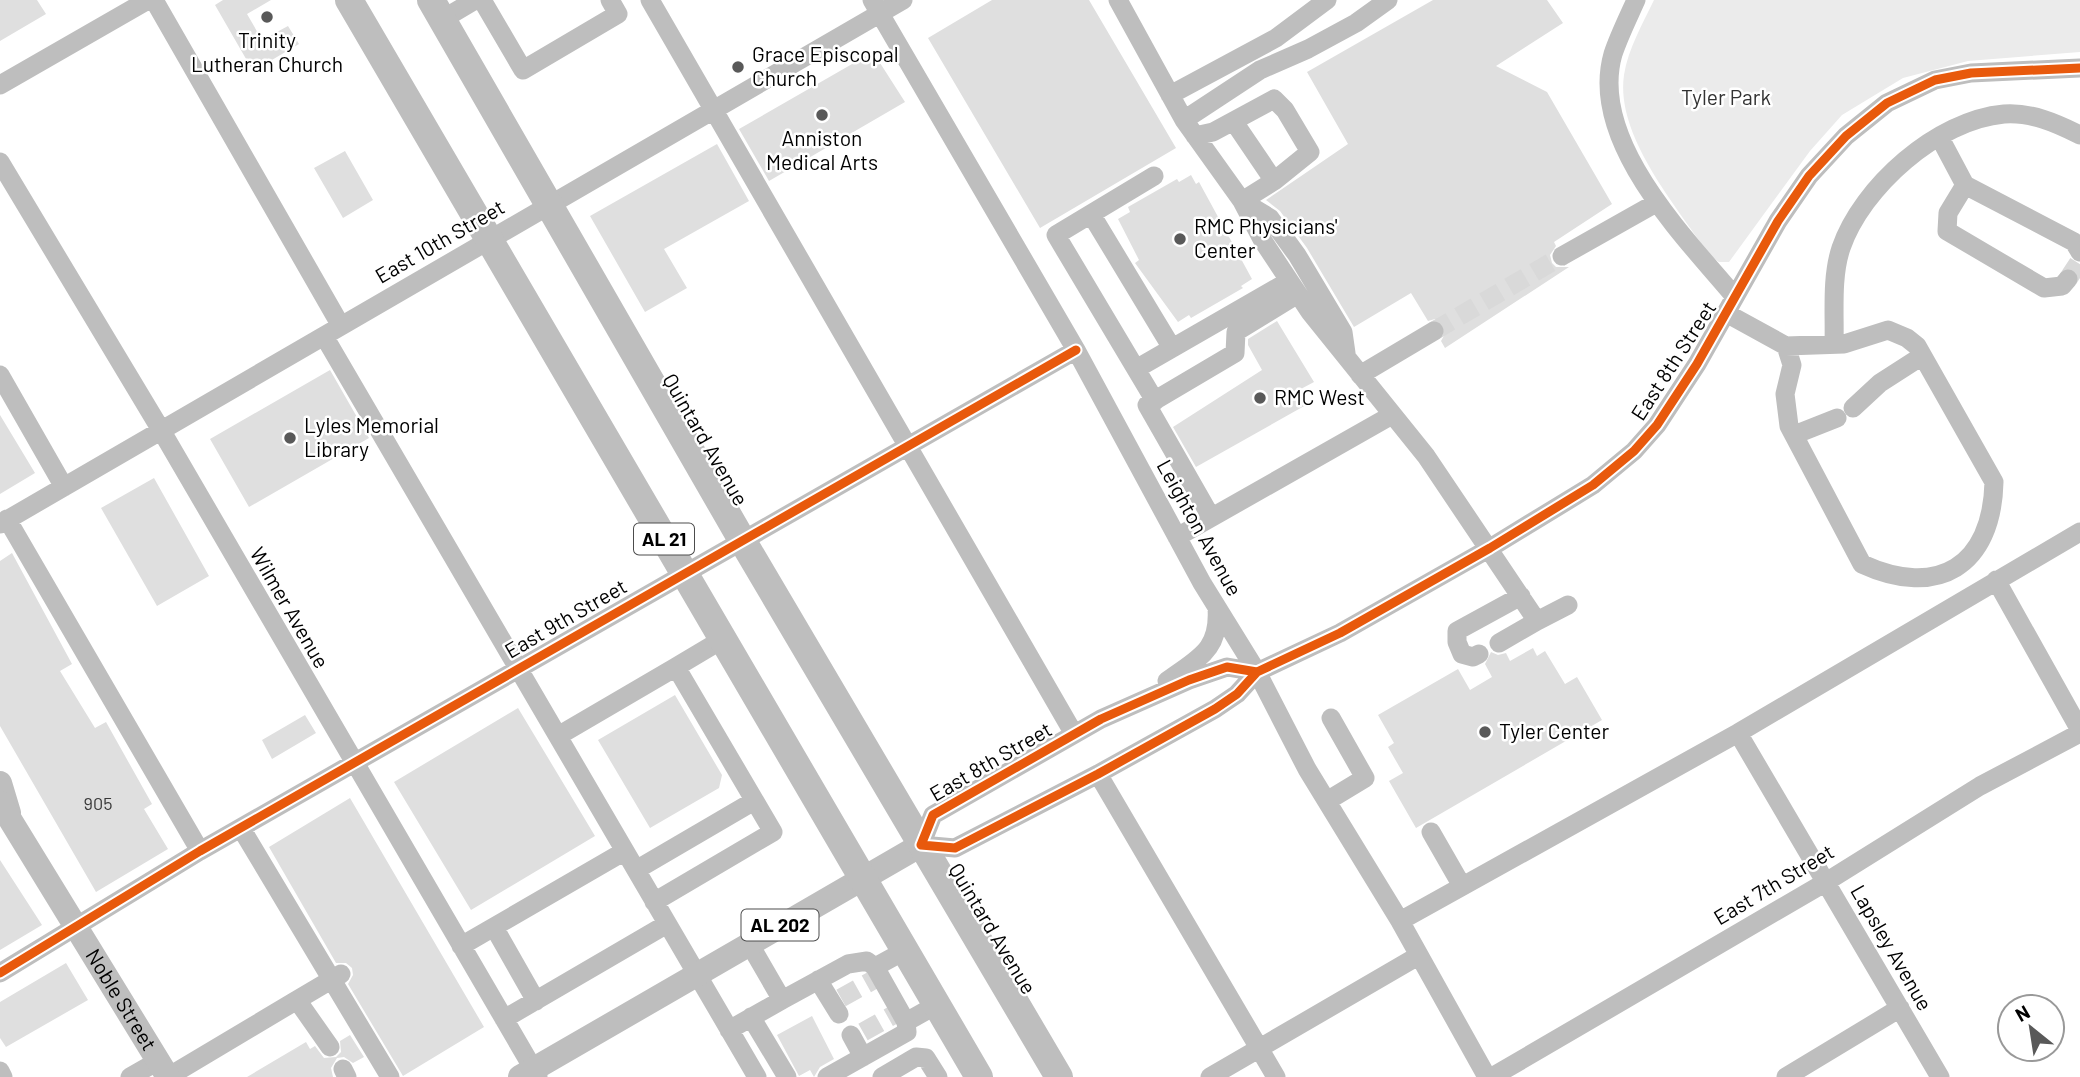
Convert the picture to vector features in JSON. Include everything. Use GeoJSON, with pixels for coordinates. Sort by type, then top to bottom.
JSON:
{"type":"FeatureCollection","features":[{"type":"Feature","properties":{"kind":"highway","name":"AL 21"},"geometry":{"type":"LineString","coordinates":[[349,0],[487,241],[865,877],[974,1068]]}},
{"type":"Feature","properties":{"kind":"highway","name":"Quintard Avenue"},"geometry":{"type":"LineString","coordinates":[[437,10],[548,206],[690,446],[742,541],[1059,1077]]}},
{"type":"Feature","properties":{"kind":"main road","name":"Noble Street"},"geometry":{"type":"LineString","coordinates":[[0,783],[4,808],[165,1072]]}},
{"type":"Feature","properties":{"kind":"main road","name":"AL 202"},"geometry":{"type":"LineString","coordinates":[[530,1074],[696,974],[921,845]]}},
{"type":"Feature","properties":{"kind":"street"},"geometry":{"type":"LineString","coordinates":[[154,0],[518,667],[757,1077]]}},
{"type":"Feature","properties":{"kind":"street"},"geometry":{"type":"LineString","coordinates":[[437,10],[475,0]]}},
{"type":"Feature","properties":{"kind":"street"},"geometry":{"type":"LineString","coordinates":[[482,0],[523,70],[618,14],[610,0]]}},
{"type":"Feature","properties":{"kind":"street"},"geometry":{"type":"LineString","coordinates":[[650,0],[1074,734]]}},
{"type":"Feature","properties":{"kind":"street","name":"East 10th Street"},"geometry":{"type":"LineString","coordinates":[[4,521],[712,111],[876,7],[903,0]]}},
{"type":"Feature","properties":{"kind":"street"},"geometry":{"type":"LineString","coordinates":[[1118,0],[1190,128],[1241,201],[1294,287],[1360,375],[1426,456],[1537,621]]}},
{"type":"Feature","properties":{"kind":"street"},"geometry":{"type":"LineString","coordinates":[[1170,95],[1276,38],[1327,0]]}},
{"type":"Feature","properties":{"kind":"street"},"geometry":{"type":"LineString","coordinates":[[1190,128],[1260,70],[1320,43],[1356,23],[1388,0]]}},
{"type":"Feature","properties":{"kind":"street"},"geometry":{"type":"LineString","coordinates":[[1636,0],[1613,56],[1610,95],[1626,153],[1656,203],[1730,305],[1786,346],[1792,365],[1785,394],[1789,426],[1863,564],[1905,579],[1925,579],[1947,572],[1972,556],[1984,535],[1994,502],[1994,482],[1922,356],[1907,338],[1888,330],[1834,344],[1786,346]]}},
{"type":"Feature","properties":{"kind":"street"},"geometry":{"type":"LineString","coordinates":[[0,85],[138,3]]}},
{"type":"Feature","properties":{"kind":"street","name":"Leighton Avenue"},"geometry":{"type":"LineString","coordinates":[[876,7],[1076,350],[1177,537],[1257,672],[1277,715],[1489,1077]]}},
{"type":"Feature","properties":{"kind":"street","name":"East 8th Street"},"geometry":{"type":"LineString","coordinates":[[1257,672],[1227,667],[1135,704],[1074,734],[933,815],[921,845],[955,848],[1098,774],[1215,709],[1237,694],[1257,672],[1340,633],[1490,548],[1593,485],[1634,451],[1657,425],[1778,221],[1809,176],[1846,136],[1887,103],[1935,80],[1971,73],[2080,68]]}},
{"type":"Feature","properties":{"kind":"street"},"geometry":{"type":"LineString","coordinates":[[1190,128],[1213,132],[1274,100],[1285,110],[1310,152],[1274,181],[1241,201]]}},
{"type":"Feature","properties":{"kind":"street"},"geometry":{"type":"LineString","coordinates":[[1834,344],[1835,285],[1841,250],[1856,216],[1879,184],[1907,158],[1972,123],[2002,114],[2027,115],[2047,120],[2080,135]]}},
{"type":"Feature","properties":{"kind":"street"},"geometry":{"type":"LineString","coordinates":[[1234,122],[1274,181]]}},
{"type":"Feature","properties":{"kind":"street"},"geometry":{"type":"LineString","coordinates":[[1940,138],[1965,185],[2074,242],[2080,256]]}},
{"type":"Feature","properties":{"kind":"street","name":"Wilmer Avenue"},"geometry":{"type":"LineString","coordinates":[[0,162],[161,430],[352,763],[504,1019],[530,1074]]}},
{"type":"Feature","properties":{"kind":"street"},"geometry":{"type":"LineString","coordinates":[[1154,176],[1056,235],[1155,401]]}},
{"type":"Feature","properties":{"kind":"street"},"geometry":{"type":"LineString","coordinates":[[1965,185],[1948,213],[1945,221],[1947,231],[2044,288],[2062,286],[2068,279]]}},
{"type":"Feature","properties":{"kind":"street"},"geometry":{"type":"LineString","coordinates":[[1241,201],[1270,218],[1297,255],[1343,332],[1347,358]]}},
{"type":"Feature","properties":{"kind":"street"},"geometry":{"type":"LineString","coordinates":[[1562,256],[1656,203]]}},
{"type":"Feature","properties":{"kind":"street"},"geometry":{"type":"LineString","coordinates":[[1091,214],[1172,348]]}},
{"type":"Feature","properties":{"kind":"street"},"geometry":{"type":"LineString","coordinates":[[1136,369],[1294,287]]}},
{"type":"Feature","properties":{"kind":"street"},"geometry":{"type":"LineString","coordinates":[[1211,517],[1147,405],[1235,353],[1236,332],[1294,287]]}},
{"type":"Feature","properties":{"kind":"street"},"geometry":{"type":"LineString","coordinates":[[1360,375],[1434,331]]}},
{"type":"Feature","properties":{"kind":"street","name":"East 9th Street"},"geometry":{"type":"LineString","coordinates":[[0,973],[200,851],[1076,350]]}},
{"type":"Feature","properties":{"kind":"street"},"geometry":{"type":"LineString","coordinates":[[1794,435],[1845,413],[1880,383],[1922,356]]}},
{"type":"Feature","properties":{"kind":"street"},"geometry":{"type":"LineString","coordinates":[[0,375],[64,487]]}},
{"type":"Feature","properties":{"kind":"street"},"geometry":{"type":"LineString","coordinates":[[1177,537],[1392,415]]}},
{"type":"Feature","properties":{"kind":"street"},"geometry":{"type":"LineString","coordinates":[[4,521],[200,851]]}},
{"type":"Feature","properties":{"kind":"street"},"geometry":{"type":"LineString","coordinates":[[1400,921],[1738,733],[2080,532]]}},
{"type":"Feature","properties":{"kind":"street"},"geometry":{"type":"LineString","coordinates":[[1996,580],[2080,732]]}},
{"type":"Feature","properties":{"kind":"street"},"geometry":{"type":"LineString","coordinates":[[1479,654],[1474,657],[1462,654],[1457,642],[1457,631],[1521,596]]}},
{"type":"Feature","properties":{"kind":"street"},"geometry":{"type":"LineString","coordinates":[[1499,643],[1568,606]]}},
{"type":"Feature","properties":{"kind":"street"},"geometry":{"type":"LineString","coordinates":[[1135,704],[1208,650],[1218,630],[1217,607]]}},
{"type":"Feature","properties":{"kind":"street"},"geometry":{"type":"LineString","coordinates":[[558,736],[723,639]]}},
{"type":"Feature","properties":{"kind":"street"},"geometry":{"type":"LineString","coordinates":[[654,902],[772,832],[676,667]]}},
{"type":"Feature","properties":{"kind":"street"},"geometry":{"type":"LineString","coordinates":[[1327,801],[1365,778],[1331,718]]}},
{"type":"Feature","properties":{"kind":"street","name":"East 7th Street"},"geometry":{"type":"LineString","coordinates":[[1489,1077],[1826,882],[1980,786],[2080,732]]}},
{"type":"Feature","properties":{"kind":"street","name":"Lapsley Avenue"},"geometry":{"type":"LineString","coordinates":[[1738,733],[1940,1077]]}},
{"type":"Feature","properties":{"kind":"street"},"geometry":{"type":"LineString","coordinates":[[1098,774],[1276,1077]]}},
{"type":"Feature","properties":{"kind":"street"},"geometry":{"type":"LineString","coordinates":[[636,870],[754,801]]}},
{"type":"Feature","properties":{"kind":"street"},"geometry":{"type":"LineString","coordinates":[[241,828],[337,976],[390,1077]]}},
{"type":"Feature","properties":{"kind":"street"},"geometry":{"type":"LineString","coordinates":[[1431,832],[1462,886]]}},
{"type":"Feature","properties":{"kind":"street"},"geometry":{"type":"LineString","coordinates":[[461,946],[625,851]]}},
{"type":"Feature","properties":{"kind":"street"},"geometry":{"type":"LineString","coordinates":[[504,1019],[667,924]]}},
{"type":"Feature","properties":{"kind":"street"},"geometry":{"type":"LineString","coordinates":[[494,928],[536,1001]]}},
{"type":"Feature","properties":{"kind":"street"},"geometry":{"type":"LineString","coordinates":[[749,943],[782,1000]]}},
{"type":"Feature","properties":{"kind":"street"},"geometry":{"type":"LineString","coordinates":[[876,974],[906,950]]}},
{"type":"Feature","properties":{"kind":"street"},"geometry":{"type":"LineString","coordinates":[[1210,1077],[1418,956]]}},
{"type":"Feature","properties":{"kind":"street"},"geometry":{"type":"LineString","coordinates":[[729,1030],[848,964],[867,961],[907,1032],[827,1077]]}},
{"type":"Feature","properties":{"kind":"street"},"geometry":{"type":"LineString","coordinates":[[130,1077],[165,1072],[337,976]]}},
{"type":"Feature","properties":{"kind":"street"},"geometry":{"type":"LineString","coordinates":[[818,980],[837,1005]]}},
{"type":"Feature","properties":{"kind":"street"},"geometry":{"type":"LineString","coordinates":[[297,1000],[330,1047]]}},
{"type":"Feature","properties":{"kind":"street"},"geometry":{"type":"LineString","coordinates":[[900,1016],[938,1004]]}},
{"type":"Feature","properties":{"kind":"street"},"geometry":{"type":"LineString","coordinates":[[1786,1077],[1900,1008]]}},
{"type":"Feature","properties":{"kind":"street"},"geometry":{"type":"LineString","coordinates":[[751,1017],[786,1077]]}},
{"type":"Feature","properties":{"kind":"street"},"geometry":{"type":"LineString","coordinates":[[855,1036],[863,1057]]}},
{"type":"Feature","properties":{"kind":"street"},"geometry":{"type":"LineString","coordinates":[[887,1044],[900,1066]]}},
{"type":"Feature","properties":{"kind":"street"},"geometry":{"type":"LineString","coordinates":[[882,1077],[916,1057],[926,1058],[940,1077],[974,1068]]}},
{"type":"Feature","properties":{"kind":"green space","name":"Tyler Park"},"geometry":{"type":"Polygon","coordinates":[[[1654,0],[2080,0],[2080,52],[1968,61],[1903,78],[1842,115],[1810,151],[1729,262],[1719,262],[1710,256],[1666,194],[1629,122],[1624,98],[1626,65],[1654,0]]]}},
{"type":"Feature","properties":{"kind":"building"},"geometry":{"type":"Polygon","coordinates":[[[0,0],[37,0],[46,14],[0,41],[0,0]]]}},
{"type":"Feature","properties":{"kind":"building"},"geometry":{"type":"Polygon","coordinates":[[[223,0],[271,0],[247,14],[262,40],[288,26],[299,44],[253,71],[215,5],[223,0]]]}},
{"type":"Feature","properties":{"kind":"building"},"geometry":{"type":"Polygon","coordinates":[[[992,0],[1089,0],[1176,148],[1040,228],[928,38],[992,0]]]}},
{"type":"Feature","properties":{"kind":"building"},"geometry":{"type":"Polygon","coordinates":[[[1433,0],[1547,0],[1563,23],[1496,66],[1547,92],[1612,204],[1554,242],[1556,246],[1550,255],[1552,263],[1556,267],[1569,267],[1445,348],[1441,341],[1446,332],[1444,324],[1435,319],[1428,321],[1411,293],[1354,327],[1307,248],[1280,211],[1266,200],[1348,144],[1307,72],[1433,0]]]}},
{"type":"Feature","properties":{"kind":"building","name":"Anniston Medical Arts"},"geometry":{"type":"Polygon","coordinates":[[[873,52],[905,102],[769,181],[739,129],[873,52]]]}},
{"type":"Feature","properties":{"kind":"building"},"geometry":{"type":"Polygon","coordinates":[[[717,144],[749,201],[664,249],[687,288],[645,312],[590,216],[717,144]]]}},
{"type":"Feature","properties":{"kind":"building"},"geometry":{"type":"Polygon","coordinates":[[[345,151],[373,200],[343,218],[314,168],[345,151]]]}},
{"type":"Feature","properties":{"kind":"building","name":"RMC Physicians' Center"},"geometry":{"type":"Polygon","coordinates":[[[1191,175],[1196,184],[1199,182],[1252,279],[1241,286],[1243,288],[1191,318],[1189,315],[1178,322],[1135,263],[1139,260],[1118,219],[1130,212],[1128,207],[1177,179],[1179,182],[1191,175]]]}},
{"type":"Feature","properties":{"kind":"building","name":"RMC West"},"geometry":{"type":"Polygon","coordinates":[[[1277,321],[1314,382],[1299,390],[1306,405],[1196,467],[1173,427],[1262,370],[1248,345],[1248,339],[1277,321]]]}},
{"type":"Feature","properties":{"kind":"building","name":"Lyles Memorial Library"},"geometry":{"type":"Polygon","coordinates":[[[330,370],[369,438],[249,507],[210,439],[330,370]]]}},
{"type":"Feature","properties":{"kind":"building"},"geometry":{"type":"Polygon","coordinates":[[[0,415],[35,473],[0,494],[0,415]]]}},
{"type":"Feature","properties":{"kind":"building"},"geometry":{"type":"Polygon","coordinates":[[[154,478],[209,576],[157,606],[101,508],[154,478]]]}},
{"type":"Feature","properties":{"kind":"building"},"geometry":{"type":"Polygon","coordinates":[[[12,553],[72,664],[60,671],[95,728],[106,722],[152,804],[144,809],[168,849],[96,892],[0,726],[0,561],[12,553]]]}},
{"type":"Feature","properties":{"kind":"building","name":"Tyler Center"},"geometry":{"type":"Polygon","coordinates":[[[1533,648],[1537,656],[1545,651],[1565,684],[1577,677],[1602,720],[1416,828],[1389,781],[1403,773],[1388,747],[1394,743],[1378,715],[1458,669],[1470,690],[1492,677],[1485,664],[1491,652],[1498,655],[1506,653],[1510,661],[1533,648]]]}},
{"type":"Feature","properties":{"kind":"building"},"geometry":{"type":"Polygon","coordinates":[[[675,695],[722,775],[719,788],[650,828],[598,740],[675,695]]]}},
{"type":"Feature","properties":{"kind":"building"},"geometry":{"type":"Polygon","coordinates":[[[518,708],[595,836],[471,910],[394,782],[518,708]]]}},
{"type":"Feature","properties":{"kind":"building"},"geometry":{"type":"Polygon","coordinates":[[[305,715],[316,733],[272,759],[262,740],[305,715]]]}},
{"type":"Feature","properties":{"kind":"building"},"geometry":{"type":"Polygon","coordinates":[[[350,798],[484,1027],[403,1076],[348,984],[353,975],[352,968],[346,963],[336,963],[269,847],[350,798]]]}},
{"type":"Feature","properties":{"kind":"building"},"geometry":{"type":"Polygon","coordinates":[[[0,860],[42,925],[0,950],[0,860]]]}},
{"type":"Feature","properties":{"kind":"building"},"geometry":{"type":"Polygon","coordinates":[[[66,963],[88,1000],[6,1047],[0,1038],[0,1002],[66,963]]]}},
{"type":"Feature","properties":{"kind":"building"},"geometry":{"type":"Polygon","coordinates":[[[812,1016],[834,1059],[820,1067],[814,1077],[810,1070],[799,1076],[777,1035],[812,1016]]]}},
{"type":"Feature","properties":{"kind":"building"},"geometry":{"type":"Polygon","coordinates":[[[350,1035],[364,1057],[353,1063],[344,1057],[337,1058],[331,1068],[333,1077],[247,1077],[306,1042],[310,1049],[315,1046],[324,1058],[336,1057],[341,1052],[340,1041],[350,1035]]]}},
{"type":"Feature","properties":{"kind":"tunnel"},"geometry":{"type":"LineString","coordinates":[[1434,331],[1562,256]]}},
{"type":"Feature","properties":{"kind":"tunnel"},"geometry":{"type":"LineString","coordinates":[[2068,279],[2079,262]]}},
{"type":"Feature","properties":{"kind":"tunnel"},"geometry":{"type":"LineString","coordinates":[[841,998],[875,979]]}},
{"type":"Feature","properties":{"kind":"tunnel"},"geometry":{"type":"LineString","coordinates":[[863,1032],[895,1014]]}},
{"type":"Feature","properties":{"kind":"cycle path"},"geometry":{"type":"LineString","coordinates":[[1257,672],[1227,667],[1189,680],[1101,719],[933,815],[921,845],[955,848],[1098,774],[1215,709],[1237,694],[1257,672],[1340,633],[1490,548],[1593,485],[1634,451],[1657,425],[1697,364],[1778,221],[1809,176],[1846,136],[1887,103],[1935,80],[1971,73],[2080,68]]}},
{"type":"Feature","properties":{"kind":"cycle path"},"geometry":{"type":"LineString","coordinates":[[0,973],[200,851],[1076,350]]}},
{"type":"Feature","properties":{"kind":"place","name":"Trinity Lutheran Church"},"geometry":{"type":"Point","coordinates":[267,17]}},
{"type":"Feature","properties":{"kind":"place","name":"Grace Episcopal Church"},"geometry":{"type":"Point","coordinates":[738,67]}},
{"type":"Feature","properties":{"kind":"place","name":"Anniston Medical Arts"},"geometry":{"type":"Point","coordinates":[822,115]}},
{"type":"Feature","properties":{"kind":"place","name":"RMC Physicians' Center"},"geometry":{"type":"Point","coordinates":[1180,239]}},
{"type":"Feature","properties":{"kind":"place","name":"RMC West"},"geometry":{"type":"Point","coordinates":[1260,398]}},
{"type":"Feature","properties":{"kind":"place","name":"Lyles Memorial Library"},"geometry":{"type":"Point","coordinates":[290,438]}},
{"type":"Feature","properties":{"kind":"place","name":"Tyler Center"},"geometry":{"type":"Point","coordinates":[1485,732]}}]}
